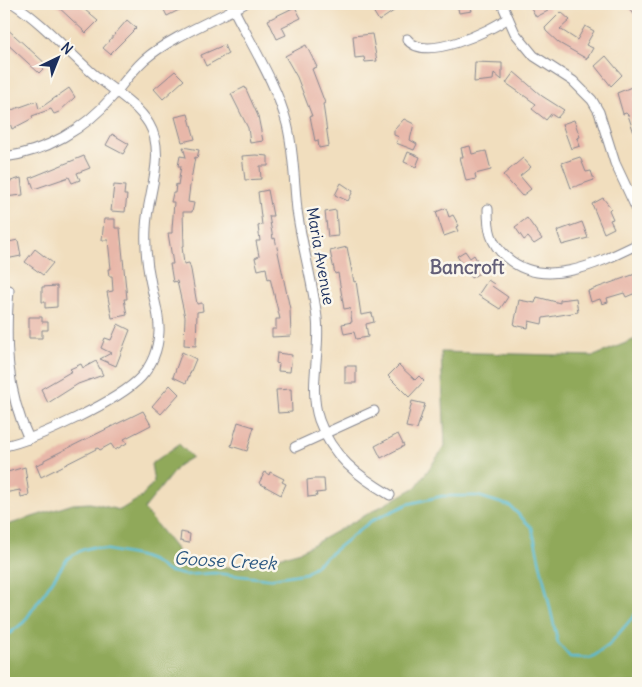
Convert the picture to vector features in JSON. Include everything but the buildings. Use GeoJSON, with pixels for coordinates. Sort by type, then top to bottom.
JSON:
{"type":"FeatureCollection","features":[{"type":"Feature","properties":{"kind":"street"},"geometry":{"type":"LineString","coordinates":[[4,446],[43,434],[129,388],[147,369],[157,347],[159,319],[150,282],[146,227],[156,148],[152,131],[146,119],[78,60],[44,27],[14,4]]}},
{"type":"Feature","properties":{"kind":"street"},"geometry":{"type":"LineString","coordinates":[[4,157],[34,150],[56,141],[97,113],[144,60],[159,49],[232,6],[244,4]]}},
{"type":"Feature","properties":{"kind":"street"},"geometry":{"type":"LineString","coordinates":[[502,4],[519,37],[534,56],[573,81],[592,100],[600,117],[615,164],[638,212]]}},
{"type":"Feature","properties":{"kind":"street","name":"Maria Avenue"},"geometry":{"type":"LineString","coordinates":[[232,6],[278,97],[286,124],[297,211],[319,328],[315,401],[325,433],[331,446],[351,470],[390,495]]}},
{"type":"Feature","properties":{"kind":"street"},"geometry":{"type":"LineString","coordinates":[[407,39],[417,45],[438,46],[454,44],[495,28],[508,18]]}},
{"type":"Feature","properties":{"kind":"street"},"geometry":{"type":"LineString","coordinates":[[488,209],[488,228],[496,246],[514,264],[534,272],[548,274],[572,270],[614,256],[638,244]]}},
{"type":"Feature","properties":{"kind":"street"},"geometry":{"type":"LineString","coordinates":[[9,290],[6,342],[8,365],[12,390],[29,439]]}},
{"type":"Feature","properties":{"kind":"street"},"geometry":{"type":"LineString","coordinates":[[295,447],[374,411]]}},
{"type":"Feature","properties":{"kind":"green space"},"geometry":{"type":"Polygon","coordinates":[[[638,338],[638,683],[367,683],[360,678],[355,683],[4,683],[4,526],[73,504],[90,503],[120,510],[140,498],[154,482],[151,464],[179,444],[192,457],[179,465],[144,509],[188,564],[239,568],[301,551],[416,487],[445,446],[441,352],[594,356],[638,338]]]}},
{"type":"Feature","properties":{"kind":"waterway","name":"Goose Creek"},"geometry":{"type":"LineString","coordinates":[[4,638],[24,622],[68,558],[82,550],[93,547],[139,556],[153,561],[167,571],[184,575],[214,573],[268,579],[306,573],[371,521],[408,504],[442,496],[478,496],[510,506],[532,528],[558,643],[570,657],[591,658],[608,646],[638,611]]}},
{"type":"Feature","properties":{"kind":"district","name":"Bancroft"},"geometry":{"type":"Point","coordinates":[467,267]}}]}
